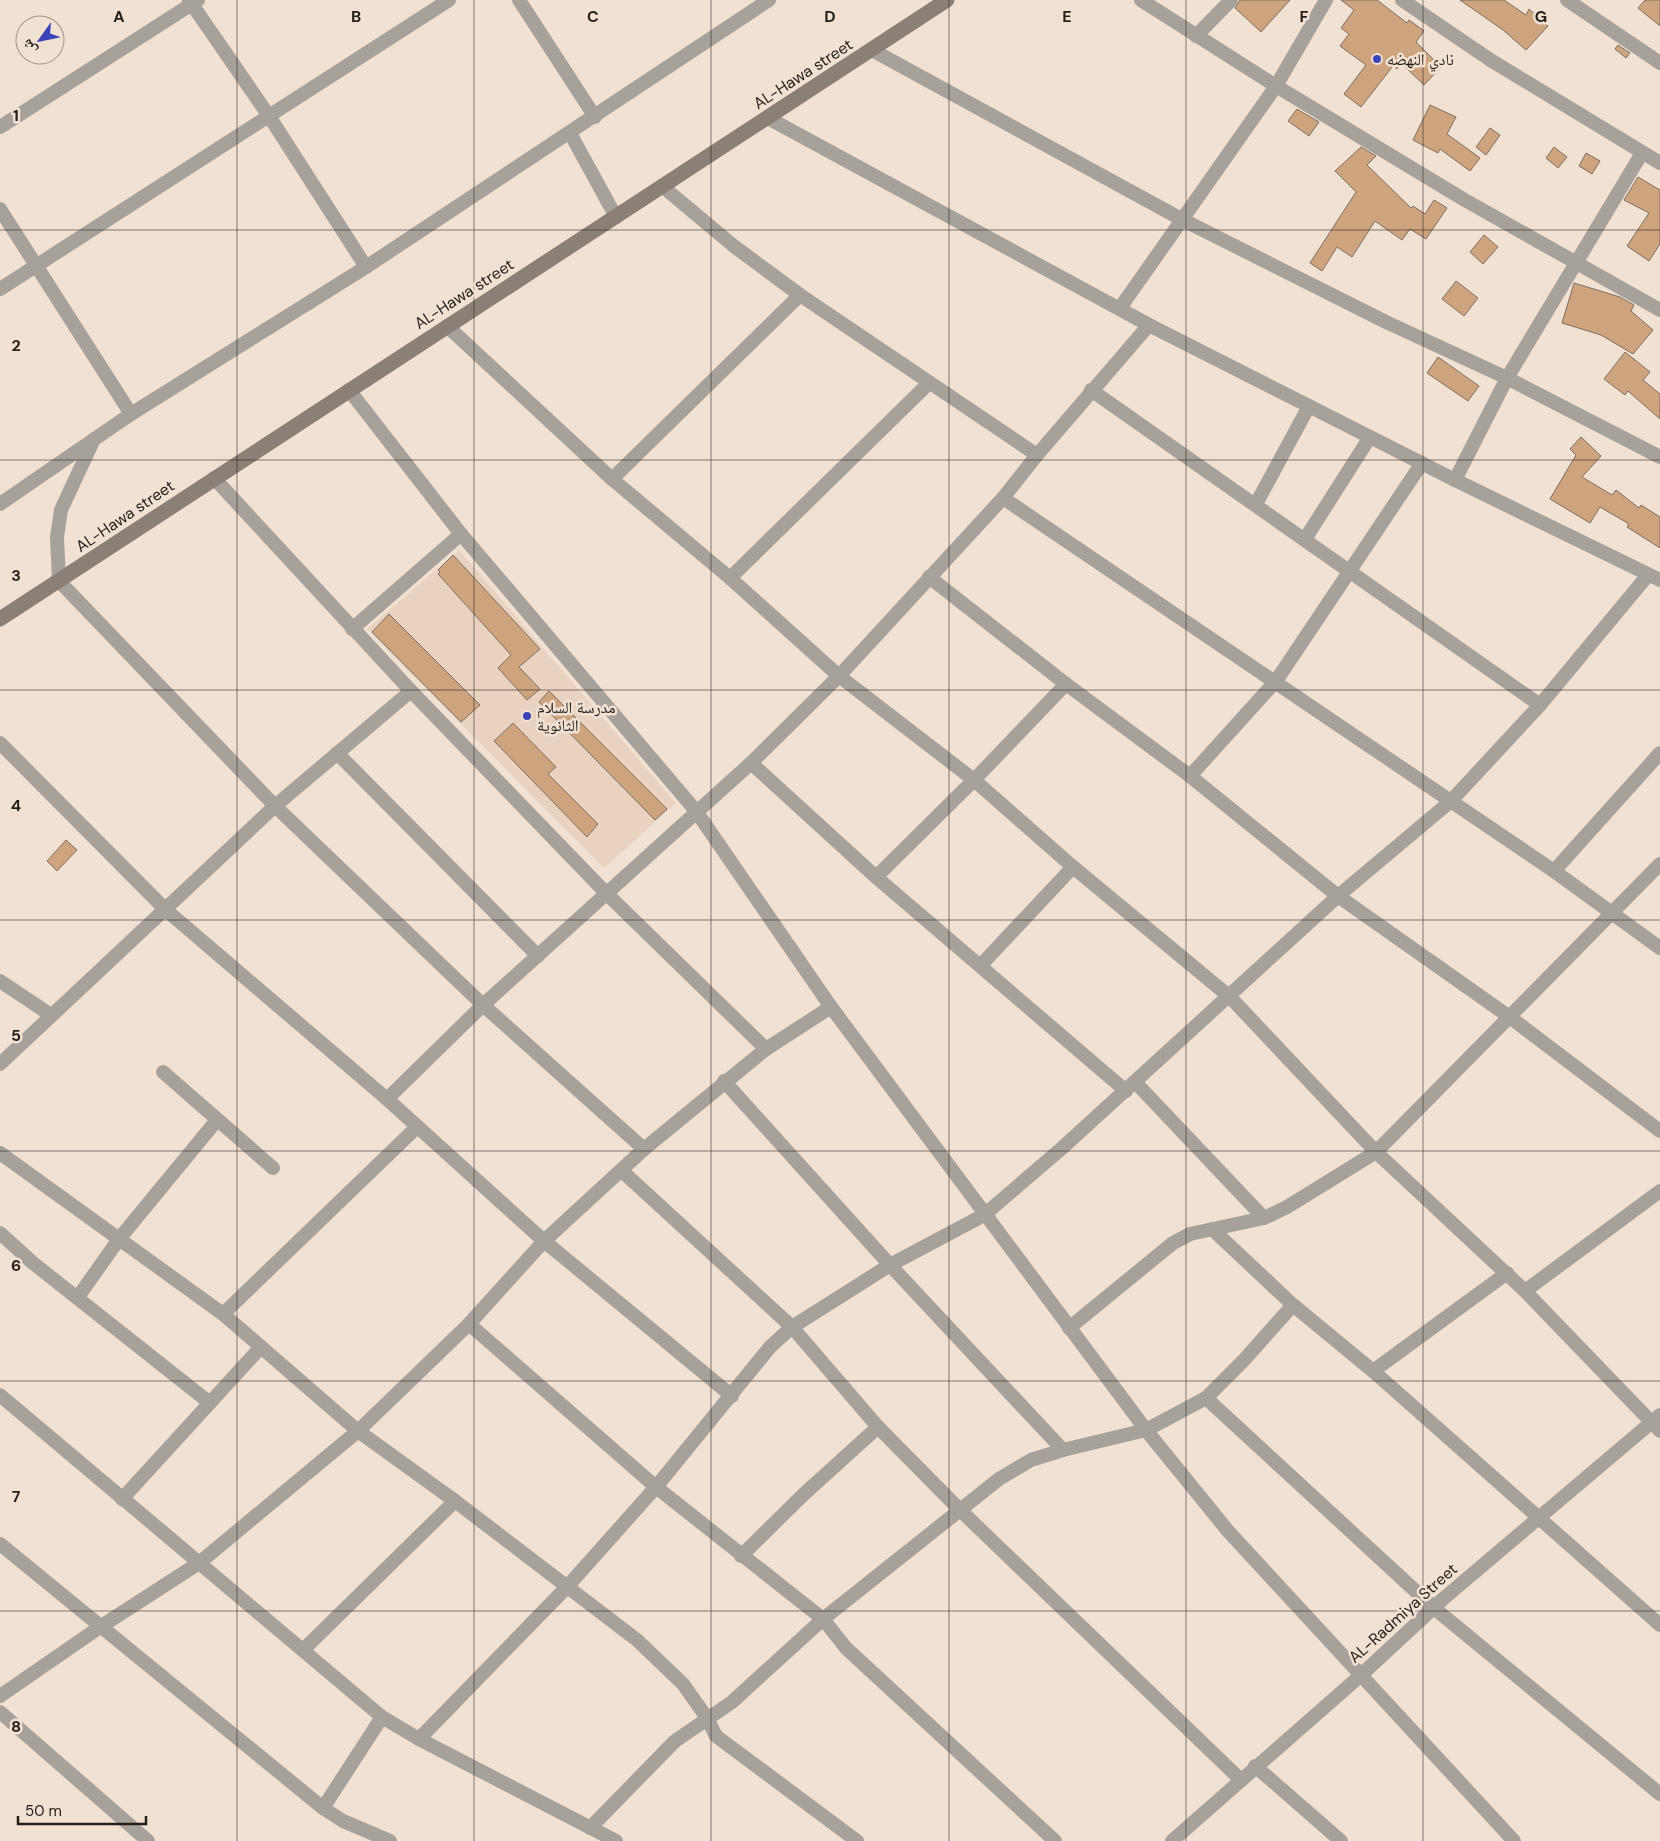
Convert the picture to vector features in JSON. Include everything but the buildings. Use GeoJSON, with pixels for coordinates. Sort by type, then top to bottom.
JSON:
{"type":"FeatureCollection","features":[{"type":"Feature","properties":{"kind":"street"},"geometry":{"type":"LineString","coordinates":[[0,290],[449,0]]}},
{"type":"Feature","properties":{"kind":"street"},"geometry":{"type":"LineString","coordinates":[[519,0],[595,117]]}},
{"type":"Feature","properties":{"kind":"street"},"geometry":{"type":"LineString","coordinates":[[0,504],[131,414],[366,267],[769,0]]}},
{"type":"Feature","properties":{"kind":"street","name":"AL-Hawa street"},"geometry":{"type":"LineString","coordinates":[[0,619],[948,0]]}},
{"type":"Feature","properties":{"kind":"street"},"geometry":{"type":"LineString","coordinates":[[1141,0],[1276,86],[1463,199],[1660,310]]}},
{"type":"Feature","properties":{"kind":"street"},"geometry":{"type":"LineString","coordinates":[[1196,36],[1232,0]]}},
{"type":"Feature","properties":{"kind":"street"},"geometry":{"type":"LineString","coordinates":[[1120,308],[1276,86],[1325,0]]}},
{"type":"Feature","properties":{"kind":"street"},"geometry":{"type":"LineString","coordinates":[[1402,0],[1492,60],[1660,164]]}},
{"type":"Feature","properties":{"kind":"street"},"geometry":{"type":"LineString","coordinates":[[0,127],[193,1],[366,267]]}},
{"type":"Feature","properties":{"kind":"street"},"geometry":{"type":"LineString","coordinates":[[1575,2],[1660,63]]}},
{"type":"Feature","properties":{"kind":"street"},"geometry":{"type":"LineString","coordinates":[[872,50],[1183,220],[1386,322],[1507,378],[1660,457]]}},
{"type":"Feature","properties":{"kind":"street"},"geometry":{"type":"LineString","coordinates":[[419,1739],[566,1588],[656,1487],[732,1396],[765,1353],[792,1327],[890,1265],[984,1215],[1131,1087],[1338,896],[1451,801],[1654,578],[1455,480],[1149,325],[768,118]]}},
{"type":"Feature","properties":{"kind":"street"},"geometry":{"type":"LineString","coordinates":[[570,133],[616,217]]}},
{"type":"Feature","properties":{"kind":"street"},"geometry":{"type":"LineString","coordinates":[[1455,480],[1507,378],[1642,152]]}},
{"type":"Feature","properties":{"kind":"street"},"geometry":{"type":"LineString","coordinates":[[662,186],[734,247],[800,295],[1037,455]]}},
{"type":"Feature","properties":{"kind":"street"},"geometry":{"type":"LineString","coordinates":[[0,209],[131,414]]}},
{"type":"Feature","properties":{"kind":"street"},"geometry":{"type":"LineString","coordinates":[[612,479],[800,295]]}},
{"type":"Feature","properties":{"kind":"street"},"geometry":{"type":"LineString","coordinates":[[386,1099],[483,1005],[751,763],[839,676],[928,577],[1003,498],[1091,390],[1149,325]]}},
{"type":"Feature","properties":{"kind":"street"},"geometry":{"type":"LineString","coordinates":[[447,326],[612,479],[730,578],[839,676],[974,780],[1073,867],[1230,997],[1376,1152],[1525,1291],[1657,1423]]}},
{"type":"Feature","properties":{"kind":"street"},"geometry":{"type":"LineString","coordinates":[[730,578],[928,382]]}},
{"type":"Feature","properties":{"kind":"street"},"geometry":{"type":"LineString","coordinates":[[349,390],[461,534],[696,812],[831,1007],[984,1215],[1146,1430],[1228,1531],[1514,1841]]}},
{"type":"Feature","properties":{"kind":"street"},"geometry":{"type":"LineString","coordinates":[[1091,390],[1540,705]]}},
{"type":"Feature","properties":{"kind":"street"},"geometry":{"type":"LineString","coordinates":[[1256,504],[1309,406]]}},
{"type":"Feature","properties":{"kind":"street"},"geometry":{"type":"LineString","coordinates":[[1304,539],[1370,437]]}},
{"type":"Feature","properties":{"kind":"street"},"geometry":{"type":"LineString","coordinates":[[94,439],[61,510],[58,538],[59,581],[275,806],[483,1005],[644,1149]]}},
{"type":"Feature","properties":{"kind":"street"},"geometry":{"type":"LineString","coordinates":[[1190,776],[1276,681],[1422,463]]}},
{"type":"Feature","properties":{"kind":"street"},"geometry":{"type":"LineString","coordinates":[[214,478],[411,692],[607,894],[766,1049]]}},
{"type":"Feature","properties":{"kind":"street"},"geometry":{"type":"LineString","coordinates":[[1003,498],[1554,871],[1660,948]]}},
{"type":"Feature","properties":{"kind":"street"},"geometry":{"type":"LineString","coordinates":[[352,628],[461,534]]}},
{"type":"Feature","properties":{"kind":"street"},"geometry":{"type":"LineString","coordinates":[[928,577],[1066,684],[1190,776],[1338,896],[1510,1018],[1660,1131]]}},
{"type":"Feature","properties":{"kind":"street"},"geometry":{"type":"LineString","coordinates":[[876,877],[974,780],[1066,684]]}},
{"type":"Feature","properties":{"kind":"street"},"geometry":{"type":"LineString","coordinates":[[0,1064],[275,806],[411,692]]}},
{"type":"Feature","properties":{"kind":"street"},"geometry":{"type":"LineString","coordinates":[[0,743],[166,910],[386,1099],[544,1241],[732,1396]]}},
{"type":"Feature","properties":{"kind":"street"},"geometry":{"type":"LineString","coordinates":[[337,753],[538,956]]}},
{"type":"Feature","properties":{"kind":"street"},"geometry":{"type":"LineString","coordinates":[[1554,871],[1660,753]]}},
{"type":"Feature","properties":{"kind":"street"},"geometry":{"type":"LineString","coordinates":[[751,763],[876,877],[1131,1087],[1264,1218]]}},
{"type":"Feature","properties":{"kind":"street"},"geometry":{"type":"LineString","coordinates":[[1069,1328],[1173,1242],[1190,1234],[1264,1218],[1287,1207],[1376,1152],[1660,864]]}},
{"type":"Feature","properties":{"kind":"street"},"geometry":{"type":"LineString","coordinates":[[981,965],[1073,867]]}},
{"type":"Feature","properties":{"kind":"street"},"geometry":{"type":"LineString","coordinates":[[0,980],[51,1015]]}},
{"type":"Feature","properties":{"kind":"street"},"geometry":{"type":"LineString","coordinates":[[0,1696],[100,1627],[199,1563],[358,1431],[469,1324],[544,1241],[644,1149],[724,1081],[766,1049],[831,1007]]}},
{"type":"Feature","properties":{"kind":"street"},"geometry":{"type":"LineString","coordinates":[[163,1072],[273,1168]]}},
{"type":"Feature","properties":{"kind":"street"},"geometry":{"type":"LineString","coordinates":[[724,1081],[890,1265],[1062,1450]]}},
{"type":"Feature","properties":{"kind":"street"},"geometry":{"type":"LineString","coordinates":[[78,1297],[119,1239],[216,1120]]}},
{"type":"Feature","properties":{"kind":"street"},"geometry":{"type":"LineString","coordinates":[[223,1314],[417,1127]]}},
{"type":"Feature","properties":{"kind":"street"},"geometry":{"type":"LineString","coordinates":[[0,1152],[223,1314],[358,1431],[455,1501],[656,1657],[683,1684],[721,1741],[857,1841]]}},
{"type":"Feature","properties":{"kind":"street"},"geometry":{"type":"LineString","coordinates":[[622,1171],[792,1327],[878,1427],[959,1509],[1240,1779]]}},
{"type":"Feature","properties":{"kind":"street"},"geometry":{"type":"LineString","coordinates":[[1525,1291],[1660,1191]]}},
{"type":"Feature","properties":{"kind":"street"},"geometry":{"type":"LineString","coordinates":[[1212,1229],[1293,1305],[1373,1371],[1660,1625]]}},
{"type":"Feature","properties":{"kind":"street"},"geometry":{"type":"LineString","coordinates":[[0,1233],[33,1263],[210,1403]]}},
{"type":"Feature","properties":{"kind":"street"},"geometry":{"type":"LineString","coordinates":[[1373,1371],[1506,1273]]}},
{"type":"Feature","properties":{"kind":"street"},"geometry":{"type":"LineString","coordinates":[[590,1828],[669,1747],[743,1693],[823,1619],[959,1509],[1013,1469],[1031,1460],[1062,1450],[1146,1430],[1206,1398],[1244,1360],[1293,1305]]}},
{"type":"Feature","properties":{"kind":"street"},"geometry":{"type":"LineString","coordinates":[[469,1324],[656,1487],[823,1619],[846,1648],[1055,1841]]}},
{"type":"Feature","properties":{"kind":"street"},"geometry":{"type":"LineString","coordinates":[[122,1499],[261,1347]]}},
{"type":"Feature","properties":{"kind":"street"},"geometry":{"type":"LineString","coordinates":[[0,1395],[382,1717],[419,1739],[616,1841]]}},
{"type":"Feature","properties":{"kind":"street"},"geometry":{"type":"LineString","coordinates":[[1206,1398],[1434,1608],[1660,1794]]}},
{"type":"Feature","properties":{"kind":"street","name":"AL-Radmiya Street"},"geometry":{"type":"LineString","coordinates":[[1172,1841],[1538,1517],[1657,1423]]}},
{"type":"Feature","properties":{"kind":"street"},"geometry":{"type":"LineString","coordinates":[[741,1556],[804,1494],[878,1427]]}},
{"type":"Feature","properties":{"kind":"street"},"geometry":{"type":"LineString","coordinates":[[303,1650],[455,1501]]}},
{"type":"Feature","properties":{"kind":"street"},"geometry":{"type":"LineString","coordinates":[[0,1544],[323,1808],[343,1821],[390,1841]]}},
{"type":"Feature","properties":{"kind":"street"},"geometry":{"type":"LineString","coordinates":[[0,1712],[148,1841]]}},
{"type":"Feature","properties":{"kind":"street"},"geometry":{"type":"LineString","coordinates":[[323,1808],[382,1717]]}},
{"type":"Feature","properties":{"kind":"street"},"geometry":{"type":"LineString","coordinates":[[1255,1766],[1341,1841]]}},
{"type":"Feature","properties":{"kind":"shaded area","name":"مدرسة السلام الثانوية"},"geometry":{"type":"Polygon","coordinates":[[[459,550],[676,803],[604,868],[367,629],[459,550]]]}},
{"type":"Feature","properties":{"kind":"place","name":"نادي النهضه"},"geometry":{"type":"Point","coordinates":[1377,59]}},
{"type":"Feature","properties":{"kind":"place","name":"مدرسة السلام الثانوية"},"geometry":{"type":"Point","coordinates":[527,716]}}]}
